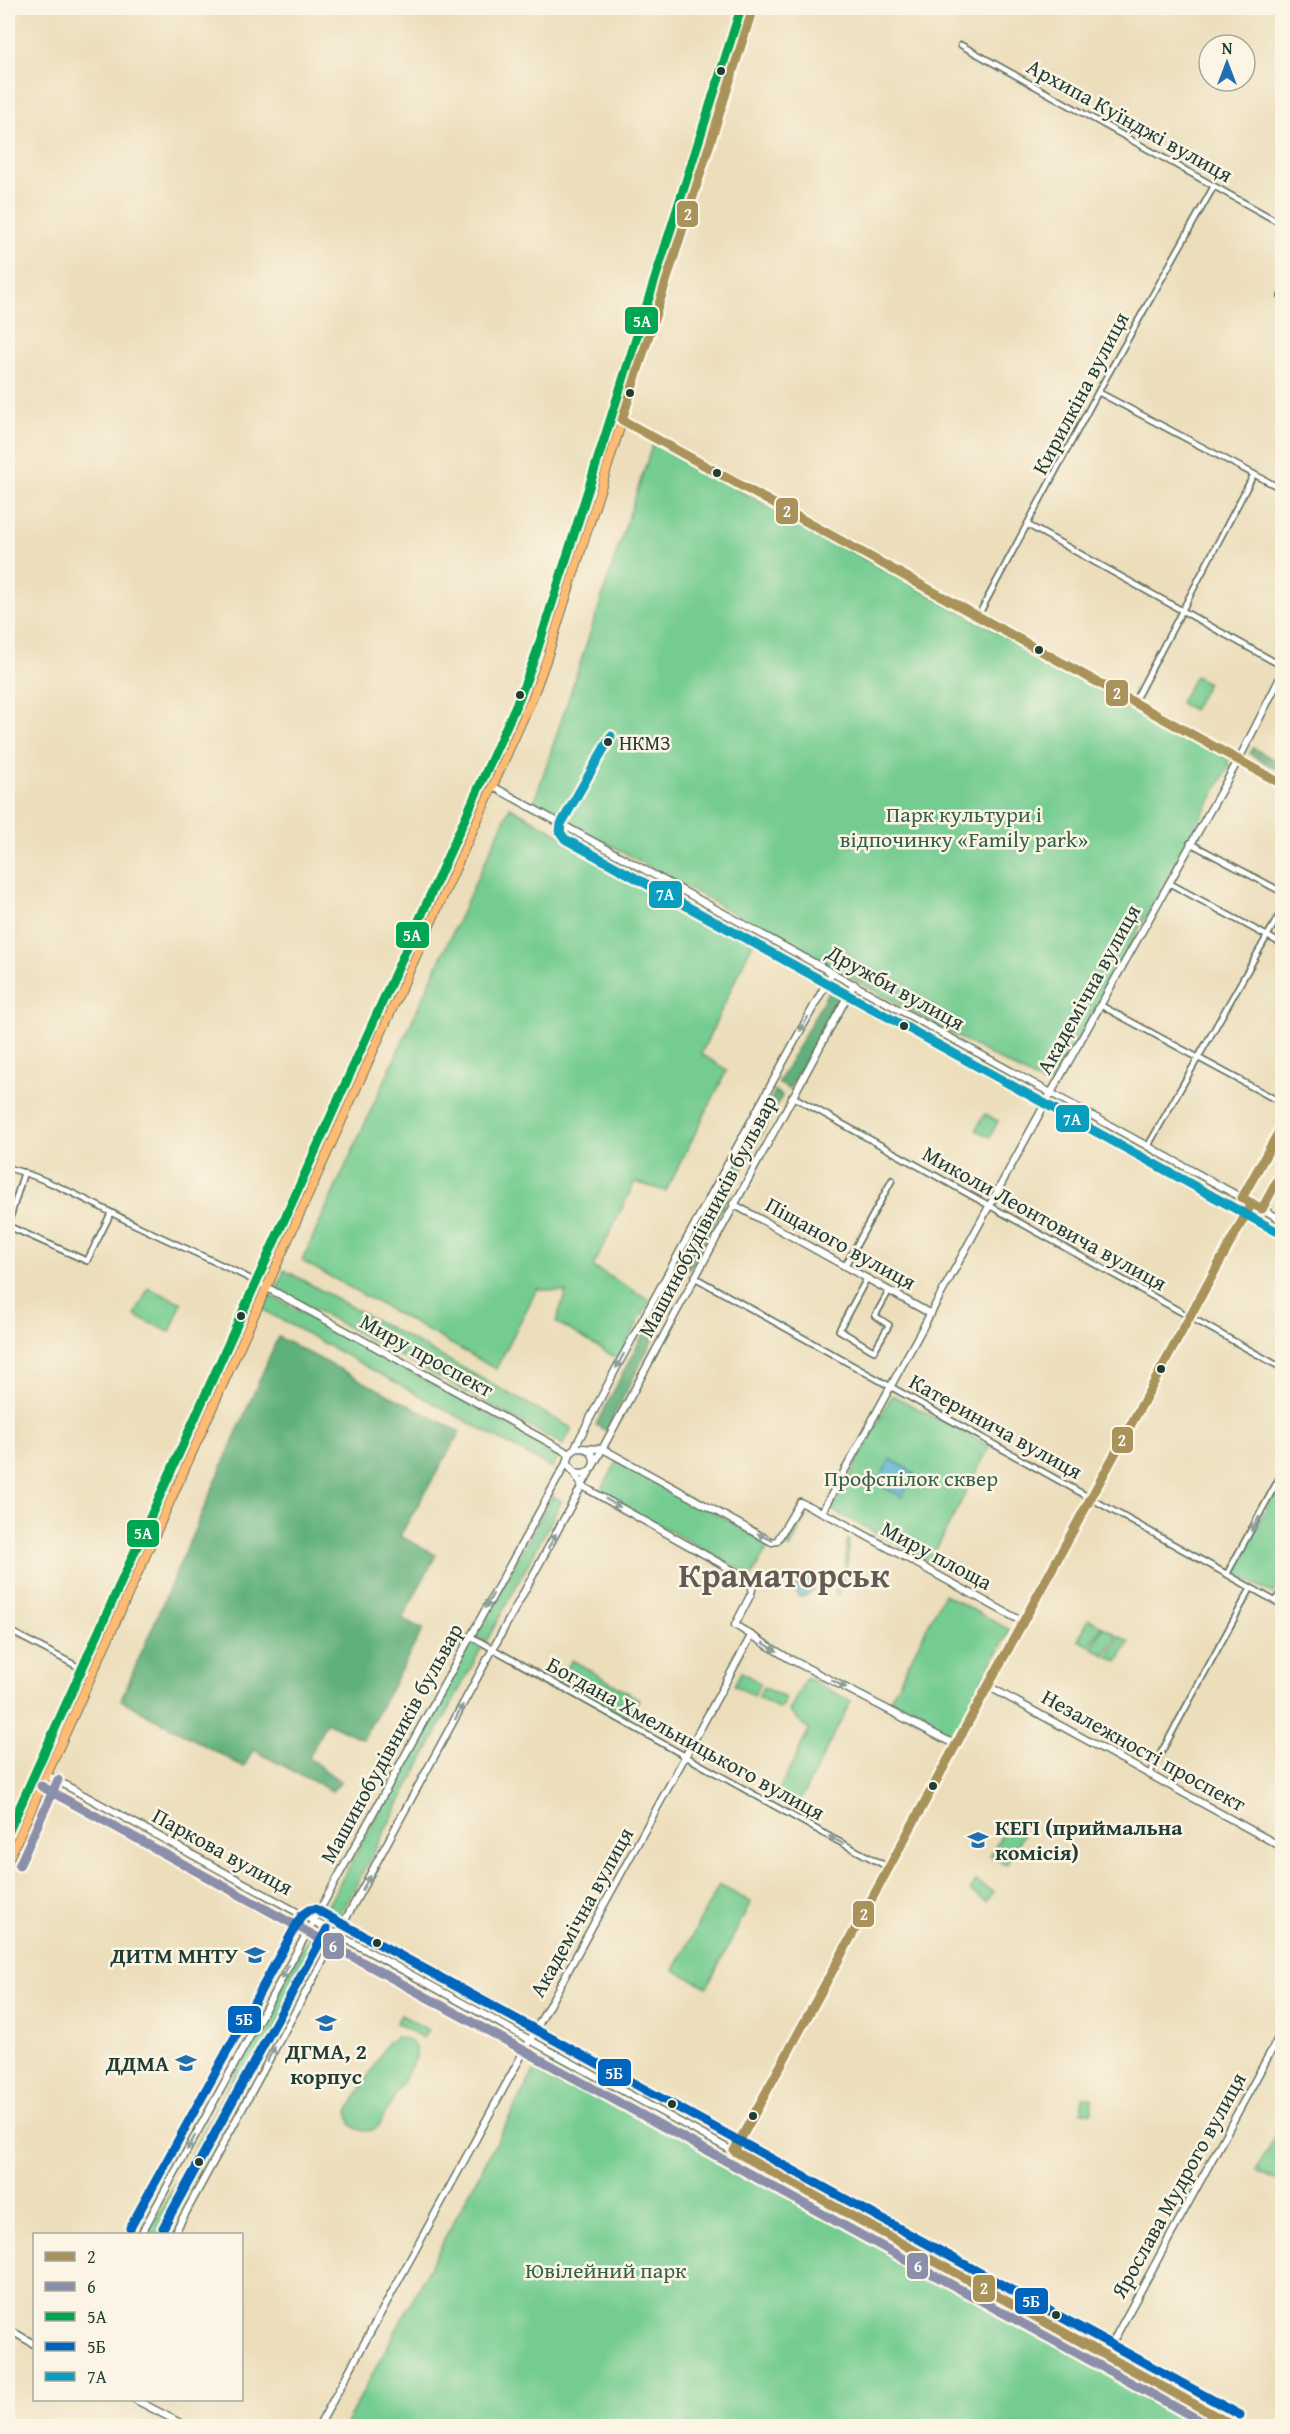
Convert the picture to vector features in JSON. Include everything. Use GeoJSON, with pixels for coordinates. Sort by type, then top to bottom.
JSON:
{"type":"FeatureCollection","features":[{"type":"Feature","properties":{"kind":"main road"},"geometry":{"type":"LineString","coordinates":[[8,1861],[532,699],[753,8]]}},
{"type":"Feature","properties":{"kind":"street","name":"Архипа Куїнджі вулиця"},"geometry":{"type":"LineString","coordinates":[[961,45],[1282,224]]}},
{"type":"Feature","properties":{"kind":"street","name":"Кирилкіна вулиця"},"geometry":{"type":"LineString","coordinates":[[978,616],[1098,392],[1214,186]]}},
{"type":"Feature","properties":{"kind":"street"},"geometry":{"type":"LineString","coordinates":[[1098,392],[1282,489]]}},
{"type":"Feature","properties":{"kind":"street"},"geometry":{"type":"LineString","coordinates":[[622,420],[1282,784]]}},
{"type":"Feature","properties":{"kind":"street"},"geometry":{"type":"LineString","coordinates":[[1134,702],[1254,474]]}},
{"type":"Feature","properties":{"kind":"street"},"geometry":{"type":"LineString","coordinates":[[1028,525],[1282,666]]}},
{"type":"Feature","properties":{"kind":"street","name":"Академічна вулиця"},"geometry":{"type":"LineString","coordinates":[[822,1512],[1051,1093],[1239,759],[1282,674]]}},
{"type":"Feature","properties":{"kind":"street","name":"Дружби вулиця"},"geometry":{"type":"LineString","coordinates":[[492,786],[1282,1220]]}},
{"type":"Feature","properties":{"kind":"street"},"geometry":{"type":"LineString","coordinates":[[1190,843],[1282,892]]}},
{"type":"Feature","properties":{"kind":"street"},"geometry":{"type":"LineString","coordinates":[[1168,882],[1282,944]]}},
{"type":"Feature","properties":{"kind":"street"},"geometry":{"type":"LineString","coordinates":[[1148,1146],[1282,910]]}},
{"type":"Feature","properties":{"kind":"street","name":"Машинобудівників бульвар"},"geometry":{"type":"LineString","coordinates":[[142,2233],[571,1455],[832,972]]}},
{"type":"Feature","properties":{"kind":"street","name":"Машинобудівників бульвар"},"geometry":{"type":"LineString","coordinates":[[175,2233],[854,984]]}},
{"type":"Feature","properties":{"kind":"street"},"geometry":{"type":"LineString","coordinates":[[1100,1005],[1282,1103]]}},
{"type":"Feature","properties":{"kind":"street","name":"Миколи Леонтовича вулиця"},"geometry":{"type":"LineString","coordinates":[[792,1096],[1282,1368]]}},
{"type":"Feature","properties":{"kind":"street"},"geometry":{"type":"LineString","coordinates":[[1242,1198],[1282,1126]]}},
{"type":"Feature","properties":{"kind":"street"},"geometry":{"type":"LineString","coordinates":[[8,1168],[24,1172],[266,1287]]}},
{"type":"Feature","properties":{"kind":"street"},"geometry":{"type":"LineString","coordinates":[[24,1172],[8,1225],[87,1261],[111,1213]]}},
{"type":"Feature","properties":{"kind":"street"},"geometry":{"type":"LineString","coordinates":[[1262,1209],[1282,1172]]}},
{"type":"Feature","properties":{"kind":"street"},"geometry":{"type":"LineString","coordinates":[[845,1266],[892,1180]]}},
{"type":"Feature","properties":{"kind":"street"},"geometry":{"type":"LineString","coordinates":[[734,2151],[1252,1203]]}},
{"type":"Feature","properties":{"kind":"street","name":"Піщаного вулиця"},"geometry":{"type":"LineString","coordinates":[[733,1204],[931,1314]]}},
{"type":"Feature","properties":{"kind":"street","name":"Катеринича вулиця"},"geometry":{"type":"LineString","coordinates":[[694,1277],[1282,1605]]}},
{"type":"Feature","properties":{"kind":"street"},"geometry":{"type":"LineString","coordinates":[[867,1278],[839,1330],[874,1351],[889,1324],[875,1316],[889,1291]]}},
{"type":"Feature","properties":{"kind":"street","name":"Миру проспект"},"geometry":{"type":"LineString","coordinates":[[266,1287],[571,1455]]}},
{"type":"Feature","properties":{"kind":"street"},"geometry":{"type":"LineString","coordinates":[[570,1466],[579,1473],[592,1467],[591,1453],[581,1448]]}},
{"type":"Feature","properties":{"kind":"street"},"geometry":{"type":"LineString","coordinates":[[822,1512],[800,1502],[777,1541],[772,1542],[603,1449],[581,1448],[571,1455],[570,1466],[582,1486],[750,1580],[753,1584],[751,1594],[735,1625],[788,1658],[956,1745]]}},
{"type":"Feature","properties":{"kind":"street"},"geometry":{"type":"LineString","coordinates":[[1227,1574],[1282,1473]]}},
{"type":"Feature","properties":{"kind":"street","name":"Миру площа"},"geometry":{"type":"LineString","coordinates":[[822,1512],[1023,1622]]}},
{"type":"Feature","properties":{"kind":"street"},"geometry":{"type":"LineString","coordinates":[[1150,1773],[1251,1588]]}},
{"type":"Feature","properties":{"kind":"street"},"geometry":{"type":"LineString","coordinates":[[1276,1601],[1282,1590]]}},
{"type":"Feature","properties":{"kind":"street"},"geometry":{"type":"LineString","coordinates":[[8,1630],[92,1674]]}},
{"type":"Feature","properties":{"kind":"street","name":"Богдана Хмельницького вулиця"},"geometry":{"type":"LineString","coordinates":[[470,1636],[888,1867]]}},
{"type":"Feature","properties":{"kind":"street","name":"Академічна вулиця"},"geometry":{"type":"LineString","coordinates":[[319,2427],[751,1636]]}},
{"type":"Feature","properties":{"kind":"street","name":"Незалежності проспект"},"geometry":{"type":"LineString","coordinates":[[988,1686],[1282,1847]]}},
{"type":"Feature","properties":{"kind":"street","name":"Паркова вулиця"},"geometry":{"type":"LineString","coordinates":[[47,1775],[532,2039],[1234,2427]]}},
{"type":"Feature","properties":{"kind":"street","name":"Ярослава Мудрого вулиця"},"geometry":{"type":"LineString","coordinates":[[1105,2356],[1282,2031]]}},
{"type":"Feature","properties":{"kind":"street"},"geometry":{"type":"LineString","coordinates":[[8,2329],[33,2343]]}},
{"type":"Feature","properties":{"kind":"street"},"geometry":{"type":"LineString","coordinates":[[138,2401],[186,2427]]}},
{"type":"Feature","properties":{"kind":"green space","name":"Парк культури і відпочинку «Family park»"},"geometry":{"type":"Polygon","coordinates":[[[653,443],[1229,759],[1227,763],[1230,765],[1054,1082],[1045,1085],[534,803],[653,443]]]}},
{"type":"Feature","properties":{"kind":"green space"},"geometry":{"type":"Polygon","coordinates":[[[1195,676],[1208,683],[1193,710],[1180,703],[1195,676]]]}},
{"type":"Feature","properties":{"kind":"green space"},"geometry":{"type":"Polygon","coordinates":[[[1253,748],[1282,764],[1282,772],[1250,754],[1253,748]]]}},
{"type":"Feature","properties":{"kind":"green space"},"geometry":{"type":"Polygon","coordinates":[[[510,807],[753,942],[701,1054],[727,1070],[666,1191],[635,1182],[593,1267],[650,1300],[618,1359],[556,1322],[566,1292],[537,1289],[496,1369],[302,1261],[510,807]]]}},
{"type":"Feature","properties":{"kind":"green space"},"geometry":{"type":"Polygon","coordinates":[[[833,983],[844,989],[789,1089],[778,1083],[833,983]]]}},
{"type":"Feature","properties":{"kind":"green space"},"geometry":{"type":"Polygon","coordinates":[[[775,1091],[782,1096],[689,1269],[680,1264],[775,1091]]]}},
{"type":"Feature","properties":{"kind":"green space"},"geometry":{"type":"Polygon","coordinates":[[[985,1114],[998,1121],[990,1137],[976,1130],[985,1114]]]}},
{"type":"Feature","properties":{"kind":"green space"},"geometry":{"type":"Polygon","coordinates":[[[284,1270],[572,1428],[563,1445],[277,1289],[284,1270]]]}},
{"type":"Feature","properties":{"kind":"green space"},"geometry":{"type":"Polygon","coordinates":[[[675,1273],[684,1278],[606,1431],[596,1425],[675,1273]]]}},
{"type":"Feature","properties":{"kind":"green space"},"geometry":{"type":"Polygon","coordinates":[[[148,1288],[182,1303],[170,1332],[135,1316],[148,1288]]]}},
{"type":"Feature","properties":{"kind":"green space"},"geometry":{"type":"Polygon","coordinates":[[[270,1295],[560,1454],[552,1468],[263,1310],[270,1295]]]}},
{"type":"Feature","properties":{"kind":"green space"},"geometry":{"type":"Polygon","coordinates":[[[278,1337],[460,1432],[400,1536],[436,1555],[402,1619],[423,1629],[363,1739],[326,1722],[309,1758],[341,1782],[332,1791],[253,1750],[244,1767],[121,1700],[278,1337]]]}},
{"type":"Feature","properties":{"kind":"green space","name":"Профспілок сквер"},"geometry":{"type":"Polygon","coordinates":[[[892,1395],[990,1446],[930,1561],[832,1510],[892,1395]]]}},
{"type":"Feature","properties":{"kind":"green space"},"geometry":{"type":"Polygon","coordinates":[[[618,1460],[770,1543],[752,1576],[600,1493],[618,1460]]]}},
{"type":"Feature","properties":{"kind":"green space"},"geometry":{"type":"Polygon","coordinates":[[[1282,1477],[1282,1577],[1273,1594],[1233,1572],[1282,1477]]]}},
{"type":"Feature","properties":{"kind":"green space"},"geometry":{"type":"Polygon","coordinates":[[[552,1496],[562,1501],[486,1642],[476,1636],[552,1496]]]}},
{"type":"Feature","properties":{"kind":"green space"},"geometry":{"type":"Polygon","coordinates":[[[802,1516],[806,1516],[790,1548],[785,1546],[802,1516]]]}},
{"type":"Feature","properties":{"kind":"green space"},"geometry":{"type":"Polygon","coordinates":[[[847,1540],[849,1540],[847,1568],[838,1595],[835,1593],[845,1566],[847,1540]]]}},
{"type":"Feature","properties":{"kind":"green space"},"geometry":{"type":"Polygon","coordinates":[[[944,1594],[1010,1630],[952,1738],[888,1704],[944,1594]]]}},
{"type":"Feature","properties":{"kind":"green space"},"geometry":{"type":"Polygon","coordinates":[[[1089,1619],[1102,1626],[1090,1646],[1078,1640],[1089,1619]]]}},
{"type":"Feature","properties":{"kind":"green space"},"geometry":{"type":"Polygon","coordinates":[[[1103,1627],[1117,1635],[1105,1655],[1092,1648],[1103,1627]]]}},
{"type":"Feature","properties":{"kind":"green space"},"geometry":{"type":"Polygon","coordinates":[[[1119,1636],[1129,1642],[1118,1662],[1108,1657],[1119,1636]]]}},
{"type":"Feature","properties":{"kind":"green space"},"geometry":{"type":"Polygon","coordinates":[[[471,1641],[482,1647],[334,1927],[320,1920],[471,1641]]]}},
{"type":"Feature","properties":{"kind":"green space"},"geometry":{"type":"Polygon","coordinates":[[[572,1660],[639,1699],[626,1720],[559,1682],[572,1660]]]}},
{"type":"Feature","properties":{"kind":"green space"},"geometry":{"type":"Polygon","coordinates":[[[741,1672],[760,1683],[754,1696],[734,1685],[741,1672]]]}},
{"type":"Feature","properties":{"kind":"green space"},"geometry":{"type":"Polygon","coordinates":[[[806,1678],[851,1701],[796,1809],[775,1798],[809,1730],[789,1711],[806,1678]]]}},
{"type":"Feature","properties":{"kind":"green space"},"geometry":{"type":"Polygon","coordinates":[[[763,1687],[786,1698],[780,1709],[758,1698],[763,1687]]]}},
{"type":"Feature","properties":{"kind":"green space"},"geometry":{"type":"Polygon","coordinates":[[[1008,1824],[1024,1833],[1006,1865],[990,1856],[1008,1824]]]}},
{"type":"Feature","properties":{"kind":"green space"},"geometry":{"type":"Polygon","coordinates":[[[976,1881],[993,1892],[987,1902],[970,1891],[976,1881]]]}},
{"type":"Feature","properties":{"kind":"green space"},"geometry":{"type":"Polygon","coordinates":[[[719,1885],[751,1902],[707,1987],[674,1970],[719,1885]]]}},
{"type":"Feature","properties":{"kind":"green space"},"geometry":{"type":"Polygon","coordinates":[[[311,1933],[324,1940],[165,2233],[149,2233],[311,1933]]]}},
{"type":"Feature","properties":{"kind":"green space"},"geometry":{"type":"Polygon","coordinates":[[[401,2015],[428,2030],[423,2038],[396,2023],[401,2015]]]}},
{"type":"Feature","properties":{"kind":"green space"},"geometry":{"type":"Polygon","coordinates":[[[396,2037],[411,2042],[416,2057],[378,2127],[367,2131],[357,2129],[351,2124],[348,2111],[388,2042],[396,2037]]]}},
{"type":"Feature","properties":{"kind":"green space","name":"Ювілейний парк"},"geometry":{"type":"Polygon","coordinates":[[[540,2060],[721,2153],[1117,2364],[1210,2426],[345,2426],[540,2060]]]}},
{"type":"Feature","properties":{"kind":"green space"},"geometry":{"type":"Polygon","coordinates":[[[1082,2098],[1092,2098],[1092,2112],[1082,2112],[1082,2098]]]}},
{"type":"Feature","properties":{"kind":"green space"},"geometry":{"type":"Polygon","coordinates":[[[1282,2122],[1282,2184],[1256,2170],[1282,2122]]]}},
{"type":"Feature","properties":{"kind":"water"},"geometry":{"type":"Polygon","coordinates":[[[890,1459],[915,1473],[902,1497],[877,1484],[890,1459]]]}},
{"type":"Feature","properties":{"kind":"water"},"geometry":{"type":"Polygon","coordinates":[[[811,1573],[815,1578],[813,1590],[804,1597],[798,1597],[796,1585],[800,1578],[811,1573]]]}},
{"type":"Feature","properties":{"kind":"transit line","name":"5А"},"geometry":{"type":"LineString","coordinates":[[8,1833],[521,694],[536,654],[741,8]]}},
{"type":"Feature","properties":{"kind":"transit line","name":"2"},"geometry":{"type":"LineString","coordinates":[[622,420],[753,8]]}},
{"type":"Feature","properties":{"kind":"transit line","name":"2"},"geometry":{"type":"LineString","coordinates":[[622,420],[1282,784]]}},
{"type":"Feature","properties":{"kind":"transit line","name":"7А"},"geometry":{"type":"LineString","coordinates":[[611,736],[561,824],[560,832],[565,839],[1276,1231]]}},
{"type":"Feature","properties":{"kind":"transit line","name":"2"},"geometry":{"type":"LineString","coordinates":[[1282,1126],[1242,1198],[1262,1209],[1282,1172]]}},
{"type":"Feature","properties":{"kind":"transit line","name":"2"},"geometry":{"type":"LineString","coordinates":[[734,2151],[1252,1203]]}},
{"type":"Feature","properties":{"kind":"transit line","name":"6"},"geometry":{"type":"LineString","coordinates":[[19,1866],[58,1780]]}},
{"type":"Feature","properties":{"kind":"transit line","name":"6"},"geometry":{"type":"LineString","coordinates":[[41,1786],[1210,2426]]}},
{"type":"Feature","properties":{"kind":"transit line","name":"5Б"},"geometry":{"type":"LineString","coordinates":[[130,2228],[302,1915],[315,1909],[1240,2415]]}},
{"type":"Feature","properties":{"kind":"transit line","name":"5Б"},"geometry":{"type":"LineString","coordinates":[[163,2228],[327,1929]]}},
{"type":"Feature","properties":{"kind":"transit line","name":"2"},"geometry":{"type":"LineString","coordinates":[[734,2151],[1234,2426]]}},
{"type":"Feature","properties":{"kind":"place","name":"НКМЗ"},"geometry":{"type":"Point","coordinates":[608,742]}},
{"type":"Feature","properties":{"kind":"place","name":"КЕГІ (приймальна комісія)"},"geometry":{"type":"Point","coordinates":[978,1840]}},
{"type":"Feature","properties":{"kind":"place","name":"ДИТМ МНТУ"},"geometry":{"type":"Point","coordinates":[255,1955]}},
{"type":"Feature","properties":{"kind":"place","name":"ДГМА, 2 корпус"},"geometry":{"type":"Point","coordinates":[326,2023]}},
{"type":"Feature","properties":{"kind":"place","name":"ДДМА"},"geometry":{"type":"Point","coordinates":[186,2063]}},
{"type":"Feature","properties":{"kind":"district","name":"Краматорськ"},"geometry":{"type":"Point","coordinates":[784,1575]}}]}
